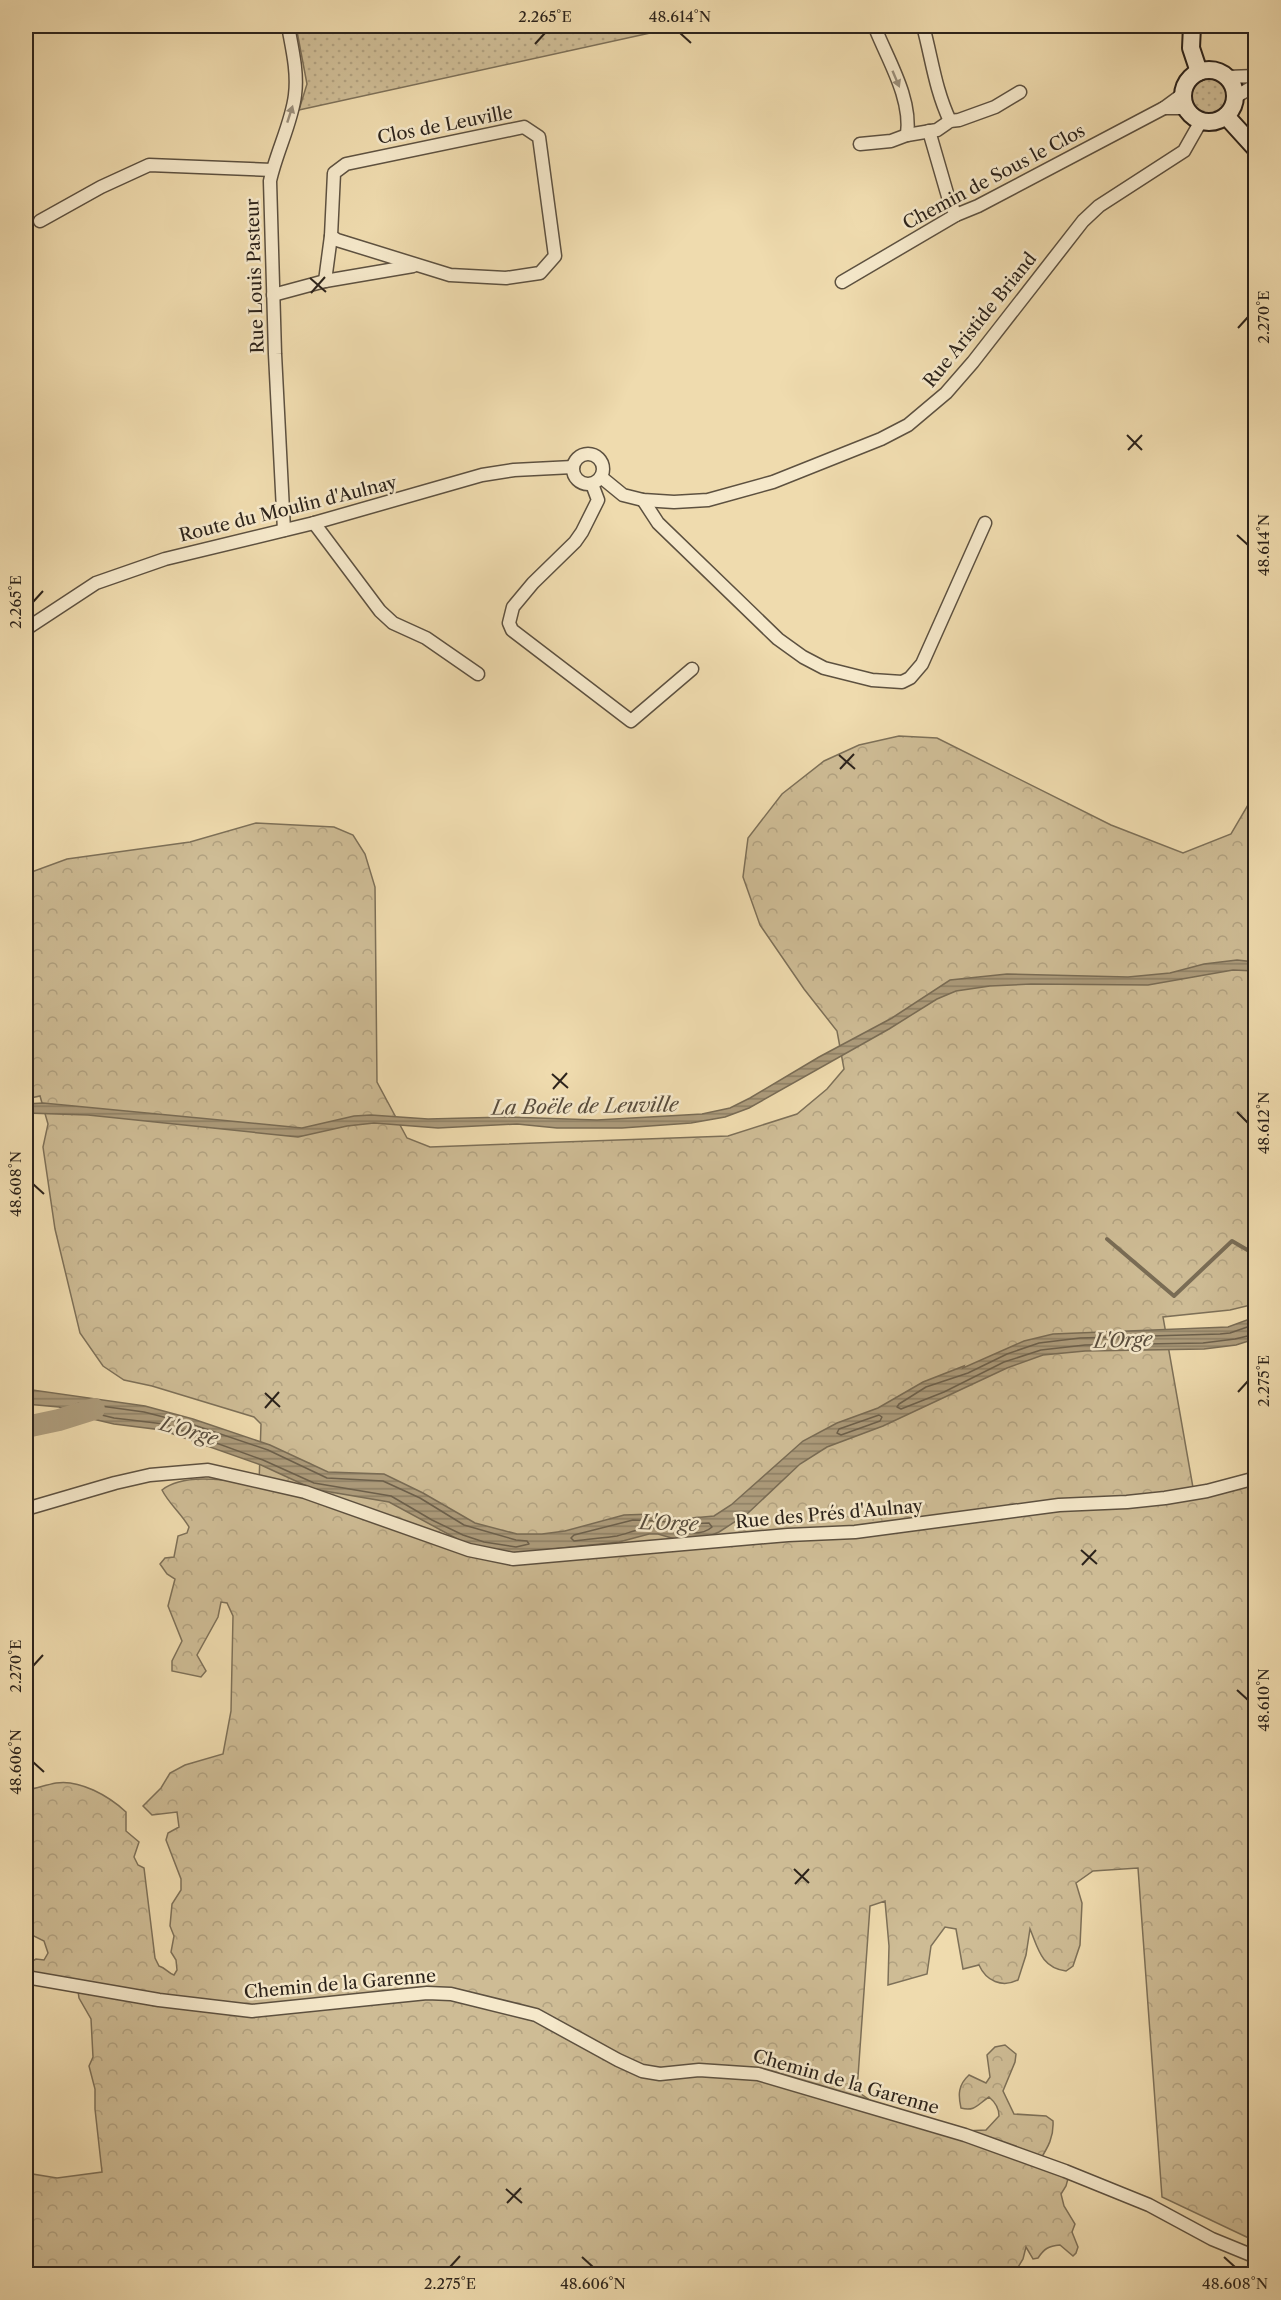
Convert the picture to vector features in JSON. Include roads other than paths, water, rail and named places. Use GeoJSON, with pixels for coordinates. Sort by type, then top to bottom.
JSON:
{"type":"FeatureCollection","features":[{"type":"Feature","properties":{"kind":"street","name":"Rue Louis Pasteur"},"geometry":{"type":"LineString","coordinates":[[284,530],[270,181],[295,98],[296,80],[288,26]]}},
{"type":"Feature","properties":{"kind":"street"},"geometry":{"type":"LineString","coordinates":[[877,26],[876,30],[902,92],[908,124],[907,135]]}},
{"type":"Feature","properties":{"kind":"street"},"geometry":{"type":"LineString","coordinates":[[923,26],[933,74],[950,121]]}},
{"type":"Feature","properties":{"kind":"street"},"geometry":{"type":"LineString","coordinates":[[1192,26],[1191,48],[1199,72]]}},
{"type":"Feature","properties":{"kind":"street"},"geometry":{"type":"LineString","coordinates":[[1214,70],[1227,77],[1231,82],[1235,97],[1231,111],[1226,116],[1209,123],[1189,114],[1184,101],[1187,81],[1199,72],[1214,70]]}},
{"type":"Feature","properties":{"kind":"street"},"geometry":{"type":"LineString","coordinates":[[1227,77],[1256,76]]}},
{"type":"Feature","properties":{"kind":"street"},"geometry":{"type":"LineString","coordinates":[[1235,97],[1256,85]]}},
{"type":"Feature","properties":{"kind":"street"},"geometry":{"type":"LineString","coordinates":[[860,144],[891,141],[907,135],[937,130],[950,121],[995,107],[1020,92]]}},
{"type":"Feature","properties":{"kind":"street","name":"Chemin de Sous le Clos"},"geometry":{"type":"LineString","coordinates":[[842,282],[956,215],[978,206],[1164,108],[1184,101]]}},
{"type":"Feature","properties":{"kind":"street"},"geometry":{"type":"LineString","coordinates":[[1226,116],[1256,149]]}},
{"type":"Feature","properties":{"kind":"street","name":"Rue Aristide Briand"},"geometry":{"type":"LineString","coordinates":[[596,481],[623,495],[643,500],[674,502],[708,500],[772,482],[861,448],[908,425],[946,393],[974,362],[1083,221],[1099,206],[1184,151],[1201,121]]}},
{"type":"Feature","properties":{"kind":"street","name":"Clos de Leuville"},"geometry":{"type":"LineString","coordinates":[[325,281],[331,236],[334,173],[346,164],[524,127],[538,137],[555,256],[540,273],[506,278],[450,275],[337,240],[331,236]]}},
{"type":"Feature","properties":{"kind":"street"},"geometry":{"type":"LineString","coordinates":[[929,131],[949,200],[956,215]]}},
{"type":"Feature","properties":{"kind":"street"},"geometry":{"type":"LineString","coordinates":[[40,221],[101,187],[149,165],[272,170]]}},
{"type":"Feature","properties":{"kind":"street","name":"Clos de Leuville"},"geometry":{"type":"LineString","coordinates":[[273,295],[325,281],[417,265]]}},
{"type":"Feature","properties":{"kind":"street"},"geometry":{"type":"LineString","coordinates":[[596,481],[580,482],[576,478],[573,467],[579,457],[590,455],[600,461],[603,472],[596,481],[598,500],[582,532],[513,607],[509,616],[512,630],[631,721],[692,669]]}},
{"type":"Feature","properties":{"kind":"street","name":"Route du Moulin d'Aulnay"},"geometry":{"type":"LineString","coordinates":[[26,628],[96,583],[165,559],[314,523],[482,475],[537,468],[573,467]]}},
{"type":"Feature","properties":{"kind":"street"},"geometry":{"type":"LineString","coordinates":[[643,500],[658,523],[778,639],[803,657],[824,668],[872,680],[902,682],[910,678],[922,664],[985,523]]}},
{"type":"Feature","properties":{"kind":"street"},"geometry":{"type":"LineString","coordinates":[[314,523],[380,611],[393,623],[426,638],[478,674]]}},
{"type":"Feature","properties":{"kind":"street","name":"Rue des Prés d'Aulnay"},"geometry":{"type":"LineString","coordinates":[[26,1509],[150,1475],[208,1470],[305,1492],[469,1550],[513,1559],[788,1535],[855,1532],[1059,1505],[1165,1498],[1256,1478]]}},
{"type":"Feature","properties":{"kind":"street","name":"Chemin de la Garenne"},"geometry":{"type":"LineString","coordinates":[[26,1977],[159,2000],[252,2011],[428,1993],[450,1994],[536,2015],[642,2071],[660,2074],[699,2070],[758,2074],[965,2135],[1065,2171],[1149,2205],[1256,2258]]}},
{"type":"Feature","properties":{"kind":"water"},"geometry":{"type":"Polygon","coordinates":[[[1237,960],[1255,962],[1255,971],[1233,970],[1148,985],[1031,984],[990,986],[956,991],[937,999],[889,1029],[749,1108],[725,1117],[691,1123],[622,1128],[557,1128],[517,1124],[438,1128],[374,1123],[347,1126],[298,1137],[88,1115],[26,1113],[26,1104],[43,1103],[302,1128],[354,1116],[371,1115],[428,1119],[507,1117],[597,1120],[702,1114],[730,1108],[750,1098],[819,1057],[892,1018],[950,980],[1007,974],[1128,977],[1170,973],[1204,964],[1237,960]]]}},
{"type":"Feature","properties":{"kind":"water"},"geometry":{"type":"Polygon","coordinates":[[[1255,1317],[1255,1339],[1236,1345],[1204,1349],[1085,1351],[1043,1355],[1007,1368],[883,1426],[827,1447],[800,1464],[747,1514],[707,1537],[675,1539],[649,1534],[619,1542],[516,1553],[483,1548],[461,1541],[389,1502],[313,1489],[261,1465],[162,1430],[114,1424],[80,1416],[59,1407],[26,1404],[26,1389],[145,1406],[193,1419],[270,1445],[328,1472],[384,1474],[475,1523],[517,1534],[542,1534],[565,1531],[624,1515],[653,1514],[682,1519],[714,1516],[731,1505],[803,1441],[837,1423],[878,1408],[923,1382],[964,1366],[963,1368],[1024,1341],[1053,1334],[1228,1327],[1255,1317]]]}},
{"type":"Feature","properties":{"kind":"waterway"},"geometry":{"type":"LineString","coordinates":[[1107,1239],[1174,1296],[1232,1241],[1256,1255]]}},
{"type":"Feature","properties":{"kind":"waterway","name":"L'Orge"},"geometry":{"type":"LineString","coordinates":[[26,1427],[94,1409]]}},
{"type":"Feature","properties":{"kind":"water label","name":"La Boële de Leuville"},"geometry":{"type":"Point","coordinates":[585,1106]}}]}
